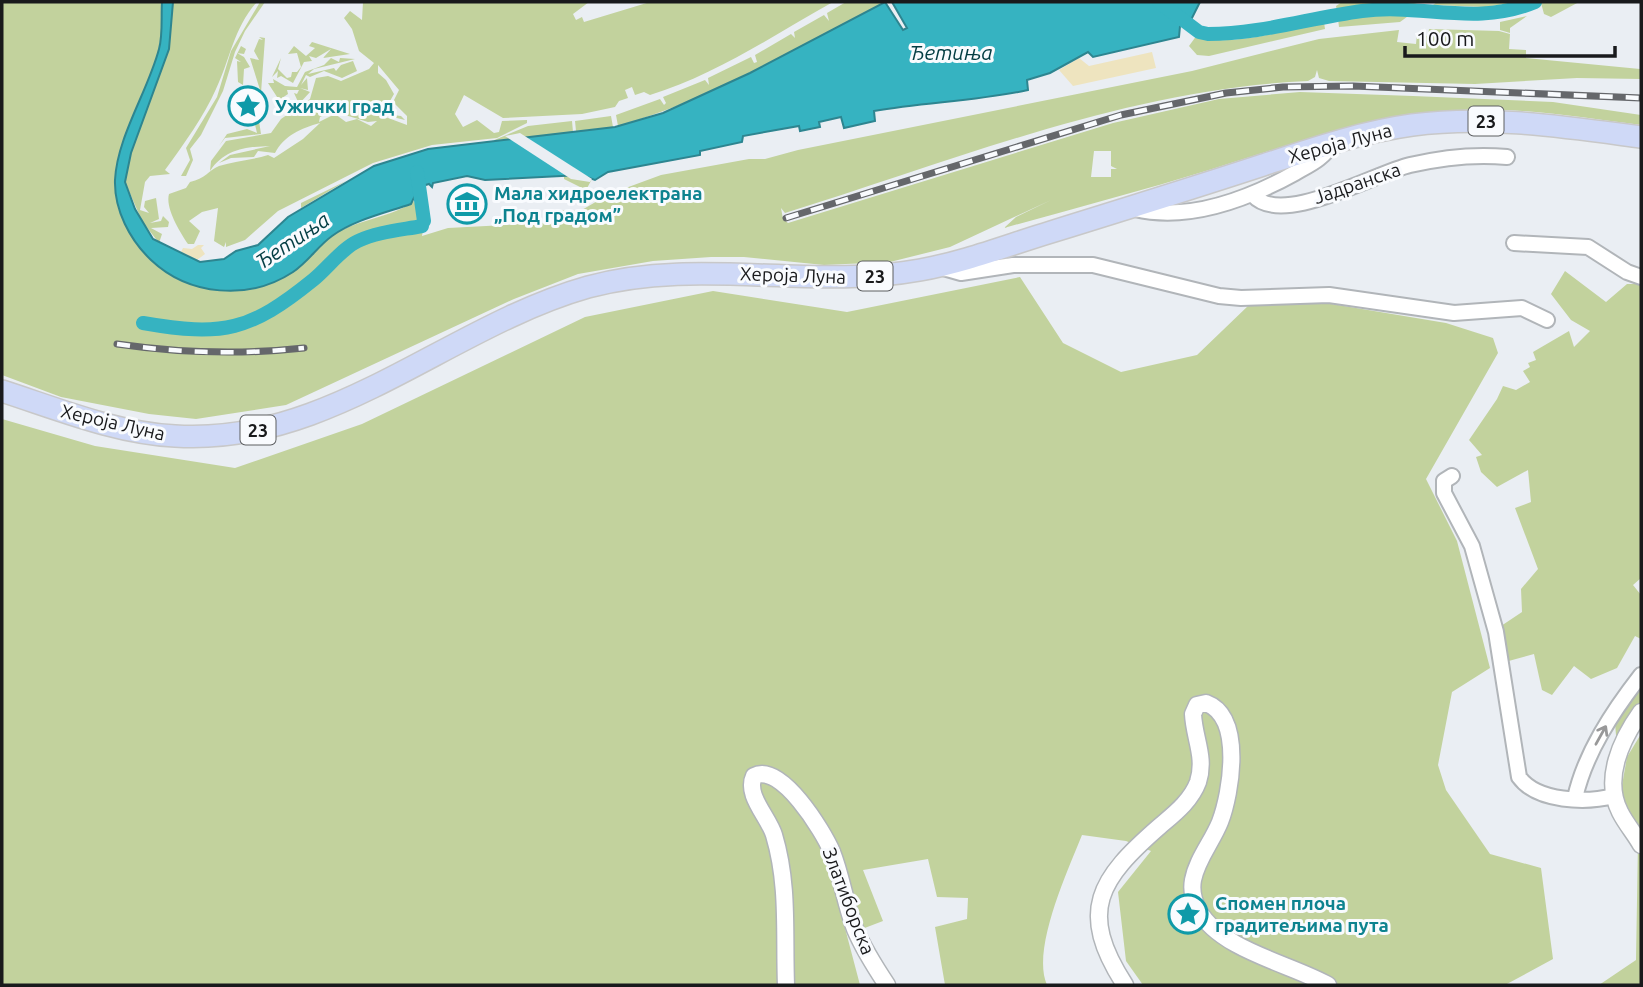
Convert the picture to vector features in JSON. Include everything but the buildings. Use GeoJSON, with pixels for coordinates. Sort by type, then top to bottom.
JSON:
{"type":"FeatureCollection","features":[{"type":"Feature","properties":{"kind":"main road","name":"Хероја Луна"},"geometry":{"type":"LineString","coordinates":[[2,391],[120,427],[172,436],[235,435],[311,415],[377,386],[532,308],[607,283],[698,273],[867,277],[940,265],[1332,143],[1410,126],[1481,121],[1641,136]]}},
{"type":"Feature","properties":{"kind":"street","name":"Јадранска"},"geometry":{"type":"LineString","coordinates":[[1130,208],[1160,212],[1200,209],[1253,195],[1317,160],[1332,143]]}},
{"type":"Feature","properties":{"kind":"street","name":"Јадранска"},"geometry":{"type":"LineString","coordinates":[[1253,195],[1261,203],[1273,206],[1336,193],[1412,164],[1478,155],[1507,157]]}},
{"type":"Feature","properties":{"kind":"street"},"geometry":{"type":"LineString","coordinates":[[1514,243],[1587,247],[1627,272],[1641,277]]}},
{"type":"Feature","properties":{"kind":"street"},"geometry":{"type":"LineString","coordinates":[[940,265],[945,270],[961,273],[1013,265],[1093,265],[1219,296],[1329,295],[1454,313],[1521,308],[1547,320]]}},
{"type":"Feature","properties":{"kind":"street"},"geometry":{"type":"LineString","coordinates":[[1452,476],[1444,481],[1444,493],[1472,546],[1496,632],[1519,777],[1525,786],[1539,794],[1601,799],[1614,796]]}},
{"type":"Feature","properties":{"kind":"street"},"geometry":{"type":"LineString","coordinates":[[1575,798],[1580,774],[1605,727],[1641,675]]}},
{"type":"Feature","properties":{"kind":"street"},"geometry":{"type":"LineString","coordinates":[[1125,985],[1112,964],[1099,926],[1098,915],[1103,891],[1114,870],[1174,814],[1195,788],[1201,756],[1193,714],[1195,708],[1202,703],[1214,706],[1224,718],[1230,743],[1231,770],[1220,823],[1193,878],[1195,903],[1204,919],[1218,932],[1251,951],[1301,970],[1328,985]]}},
{"type":"Feature","properties":{"kind":"street"},"geometry":{"type":"LineString","coordinates":[[1641,712],[1625,738],[1617,758],[1614,796],[1620,813],[1641,845]]}},
{"type":"Feature","properties":{"kind":"street","name":"Златиборска"},"geometry":{"type":"LineString","coordinates":[[786,985],[785,883],[773,831],[751,787],[754,776],[763,773],[775,776],[786,786],[817,825],[831,851],[862,946],[887,985]]}},
{"type":"Feature","properties":{"kind":"green space"},"geometry":{"type":"Polygon","coordinates":[[[2,2],[162,2],[159,49],[122,146],[115,183],[127,228],[139,247],[155,263],[174,276],[218,290],[264,286],[284,276],[342,230],[405,207],[414,201],[421,222],[353,239],[310,277],[273,303],[235,323],[196,326],[144,319],[143,328],[195,335],[235,331],[273,315],[354,248],[375,239],[423,230],[422,236],[448,228],[559,222],[559,210],[580,211],[606,196],[619,200],[623,189],[661,175],[749,159],[765,159],[798,150],[1192,71],[1319,39],[1399,30],[1397,42],[1416,44],[1417,34],[1428,36],[1429,29],[1499,31],[1510,34],[1509,49],[1526,50],[1526,58],[1640,69],[1641,64],[1641,79],[1577,78],[1475,84],[1329,81],[1319,78],[1317,70],[1315,77],[1308,81],[1241,87],[1108,112],[978,150],[785,213],[781,208],[783,219],[788,223],[1113,123],[1219,99],[1300,92],[1553,102],[1641,115],[1641,125],[1494,110],[1415,115],[1355,126],[1004,228],[1016,217],[1051,200],[950,247],[890,262],[824,265],[744,257],[711,257],[653,261],[578,274],[514,299],[286,405],[196,419],[149,414],[61,397],[2,375],[2,2]],[[1094,151],[1091,177],[1111,177],[1111,169],[1117,169],[1111,166],[1111,151],[1094,151]]]}},
{"type":"Feature","properties":{"kind":"green space"},"geometry":{"type":"Polygon","coordinates":[[[173,2],[257,2],[243,22],[206,109],[165,170],[170,174],[150,176],[145,182],[140,210],[149,213],[144,207],[145,201],[156,198],[159,219],[150,223],[161,221],[163,216],[169,222],[168,227],[151,228],[162,234],[159,243],[142,221],[125,182],[131,153],[169,49],[173,2]]]}},
{"type":"Feature","properties":{"kind":"green space"},"geometry":{"type":"Polygon","coordinates":[[[260,2],[265,2],[245,31],[235,52],[223,91],[201,135],[190,149],[193,160],[186,176],[181,176],[190,160],[186,148],[217,97],[231,51],[260,2]]]}},
{"type":"Feature","properties":{"kind":"green space"},"geometry":{"type":"Polygon","coordinates":[[[363,2],[589,2],[573,14],[576,20],[582,17],[584,22],[650,2],[833,2],[698,77],[650,95],[644,92],[635,95],[632,87],[625,90],[628,98],[619,101],[615,107],[582,114],[503,118],[464,95],[455,114],[463,127],[477,120],[494,133],[499,132],[502,121],[527,120],[527,123],[497,138],[432,145],[373,163],[278,211],[245,240],[226,247],[226,242],[224,247],[214,241],[218,208],[202,212],[189,221],[200,231],[194,244],[188,244],[171,213],[169,194],[186,188],[190,182],[199,179],[219,166],[268,155],[274,158],[303,139],[320,123],[294,134],[283,142],[275,153],[258,151],[254,157],[231,158],[219,163],[230,155],[270,146],[237,151],[222,158],[210,171],[211,161],[226,141],[271,133],[281,119],[310,99],[316,78],[328,76],[341,81],[369,69],[374,63],[359,51],[352,29],[344,18],[350,11],[362,20],[363,2]],[[378,65],[378,73],[386,80],[394,94],[390,101],[379,107],[394,109],[393,115],[401,116],[405,120],[372,112],[407,125],[407,116],[393,102],[399,90],[378,65]],[[332,111],[320,117],[319,122],[335,114],[346,122],[357,119],[371,126],[377,121],[368,122],[332,111]]]}},
{"type":"Feature","properties":{"kind":"green space"},"geometry":{"type":"Polygon","coordinates":[[[846,2],[885,2],[721,87],[688,102],[618,126],[616,115],[660,99],[664,105],[666,103],[663,97],[705,80],[709,85],[708,78],[751,57],[754,63],[757,62],[755,55],[791,34],[795,38],[794,32],[824,15],[829,21],[827,13],[846,2]]]}},
{"type":"Feature","properties":{"kind":"green space"},"geometry":{"type":"Polygon","coordinates":[[[1342,2],[1419,2],[1404,6],[1337,11],[1336,6],[1342,2]]]}},
{"type":"Feature","properties":{"kind":"green space"},"geometry":{"type":"Polygon","coordinates":[[[1437,2],[1519,2],[1485,7],[1433,5],[1437,2]]]}},
{"type":"Feature","properties":{"kind":"green space"},"geometry":{"type":"Polygon","coordinates":[[[1579,2],[1551,17],[1544,14],[1541,3],[1579,2]]]}},
{"type":"Feature","properties":{"kind":"green space"},"geometry":{"type":"Polygon","coordinates":[[[1370,13],[1411,14],[1400,22],[1339,27],[1338,19],[1370,13]]]}},
{"type":"Feature","properties":{"kind":"green space"},"geometry":{"type":"Polygon","coordinates":[[[1527,16],[1510,28],[1510,33],[1500,30],[1500,22],[1527,16]]]}},
{"type":"Feature","properties":{"kind":"green space"},"geometry":{"type":"Polygon","coordinates":[[[1324,22],[1325,29],[1209,56],[1197,55],[1189,46],[1197,35],[1208,39],[1241,39],[1324,22]]]}},
{"type":"Feature","properties":{"kind":"green space"},"geometry":{"type":"Polygon","coordinates":[[[259,37],[265,38],[261,93],[250,58],[259,60],[254,51],[259,39],[263,40],[259,37]]]}},
{"type":"Feature","properties":{"kind":"green space"},"geometry":{"type":"Polygon","coordinates":[[[312,42],[350,54],[323,58],[331,49],[316,58],[309,56],[312,61],[304,62],[293,83],[281,76],[277,78],[278,71],[272,77],[281,58],[278,69],[287,78],[291,77],[292,72],[297,72],[301,67],[297,53],[288,54],[294,46],[306,56],[315,48],[309,46],[312,42]]]}},
{"type":"Feature","properties":{"kind":"green space"},"geometry":{"type":"Polygon","coordinates":[[[241,46],[246,49],[244,54],[237,53],[241,46]]]}},
{"type":"Feature","properties":{"kind":"green space"},"geometry":{"type":"Polygon","coordinates":[[[237,53],[244,57],[250,67],[244,69],[243,85],[238,82],[237,61],[241,62],[235,58],[237,53]]]}},
{"type":"Feature","properties":{"kind":"green space"},"geometry":{"type":"Polygon","coordinates":[[[331,58],[339,62],[340,58],[355,59],[314,69],[308,74],[334,68],[336,71],[341,65],[353,61],[357,71],[342,78],[324,71],[310,77],[306,75],[301,85],[307,78],[308,90],[300,88],[310,92],[299,104],[294,93],[297,94],[299,90],[287,90],[288,94],[279,100],[268,83],[274,83],[273,79],[285,86],[297,87],[305,72],[324,65],[331,58]]]}},
{"type":"Feature","properties":{"kind":"green space"},"geometry":{"type":"Polygon","coordinates":[[[251,108],[257,108],[261,134],[225,138],[219,146],[227,134],[247,129],[257,133],[251,108]]]}},
{"type":"Feature","properties":{"kind":"green space"},"geometry":{"type":"Polygon","coordinates":[[[611,116],[613,127],[576,131],[575,121],[611,116]]]}},
{"type":"Feature","properties":{"kind":"green space"},"geometry":{"type":"Polygon","coordinates":[[[572,121],[573,132],[492,141],[528,126],[572,121]]]}},
{"type":"Feature","properties":{"kind":"green space"},"geometry":{"type":"Polygon","coordinates":[[[581,175],[592,179],[586,190],[564,179],[564,176],[581,175]]]}},
{"type":"Feature","properties":{"kind":"green space"},"geometry":{"type":"Polygon","coordinates":[[[346,181],[301,208],[301,203],[346,181]]]}},
{"type":"Feature","properties":{"kind":"green space"},"geometry":{"type":"Polygon","coordinates":[[[1565,271],[1606,302],[1627,284],[1641,284],[1641,578],[1633,585],[1641,595],[1641,639],[1635,636],[1617,668],[1591,679],[1574,666],[1552,695],[1542,690],[1534,654],[1505,662],[1501,626],[1522,612],[1521,589],[1538,569],[1515,508],[1531,502],[1528,470],[1497,487],[1481,472],[1476,457],[1482,455],[1469,440],[1503,386],[1516,390],[1530,382],[1523,371],[1530,367],[1528,363],[1536,360],[1533,352],[1569,331],[1574,347],[1590,331],[1571,320],[1551,294],[1565,271]]]}},
{"type":"Feature","properties":{"kind":"green space"},"geometry":{"type":"Polygon","coordinates":[[[1020,277],[1063,343],[1121,372],[1197,355],[1249,305],[1326,303],[1446,323],[1493,338],[1498,353],[1426,479],[1457,541],[1490,668],[1452,692],[1438,765],[1446,790],[1490,854],[1541,868],[1553,959],[1505,985],[1143,985],[1126,961],[1118,892],[1151,851],[1126,841],[1082,835],[1047,931],[1043,970],[1047,985],[945,985],[935,927],[967,919],[968,898],[937,897],[928,859],[863,870],[883,921],[862,929],[846,873],[831,875],[860,985],[2,985],[2,419],[95,446],[235,468],[362,424],[585,317],[713,291],[847,312],[1020,277]]]}},
{"type":"Feature","properties":{"kind":"green space"},"geometry":{"type":"Polygon","coordinates":[[[1641,688],[1641,726],[1617,747],[1615,723],[1641,688]]]}},
{"type":"Feature","properties":{"kind":"green space"},"geometry":{"type":"Polygon","coordinates":[[[1641,734],[1641,985],[1599,985],[1636,960],[1638,841],[1621,791],[1627,757],[1641,734]]]}},
{"type":"Feature","properties":{"kind":"sand"},"geometry":{"type":"Polygon","coordinates":[[[1152,52],[1156,68],[1073,86],[1059,70],[1079,58],[1089,66],[1152,52]]]}},
{"type":"Feature","properties":{"kind":"sand"},"geometry":{"type":"Polygon","coordinates":[[[204,245],[201,248],[205,254],[197,260],[181,252],[183,248],[192,249],[204,245]]]}},
{"type":"Feature","properties":{"kind":"water","name":"Ђетиња"},"geometry":{"type":"Polygon","coordinates":[[[162,2],[173,2],[169,49],[131,153],[125,182],[135,209],[153,239],[200,262],[224,259],[236,251],[258,245],[288,217],[374,166],[428,149],[615,127],[663,113],[750,73],[885,2],[903,30],[907,28],[892,2],[1200,2],[1189,24],[1180,26],[1179,37],[1093,57],[1088,52],[1050,73],[1027,80],[1028,90],[874,111],[875,121],[844,128],[841,117],[819,122],[820,127],[800,131],[799,126],[743,136],[742,142],[700,151],[700,155],[608,172],[595,180],[581,175],[485,180],[467,176],[433,183],[432,187],[429,184],[419,187],[411,204],[341,230],[293,272],[276,281],[258,287],[220,290],[183,281],[151,260],[130,234],[117,202],[117,164],[159,49],[162,2]]]}},
{"type":"Feature","properties":{"kind":"pier"},"geometry":{"type":"Polygon","coordinates":[[[520,133],[592,179],[590,182],[571,179],[505,136],[520,133]]]}},
{"type":"Feature","properties":{"kind":"waterway"},"geometry":{"type":"LineString","coordinates":[[1159,2],[1199,32],[1208,34],[1266,29],[1362,11],[1384,9],[1491,13],[1535,2]]}},
{"type":"Feature","properties":{"kind":"waterway"},"geometry":{"type":"LineString","coordinates":[[417,172],[424,221]]}},
{"type":"Feature","properties":{"kind":"waterway"},"geometry":{"type":"LineString","coordinates":[[143,323],[215,329],[253,320],[291,297],[358,241],[381,233],[422,226]]}},
{"type":"Feature","properties":{"kind":"railway"},"geometry":{"type":"LineString","coordinates":[[786,218],[1121,115],[1226,93],[1283,87],[1353,86],[1641,98]]}},
{"type":"Feature","properties":{"kind":"railway"},"geometry":{"type":"LineString","coordinates":[[117,344],[210,352],[304,348]]}},
{"type":"Feature","properties":{"kind":"place","name":"Ужички град"},"geometry":{"type":"Point","coordinates":[248,106]}},
{"type":"Feature","properties":{"kind":"place","name":"Мала хидроелектрана „Под градом”"},"geometry":{"type":"Point","coordinates":[467,204]}},
{"type":"Feature","properties":{"kind":"place","name":"Спомен плоча градитељима пута"},"geometry":{"type":"Point","coordinates":[1188,914]}}]}
